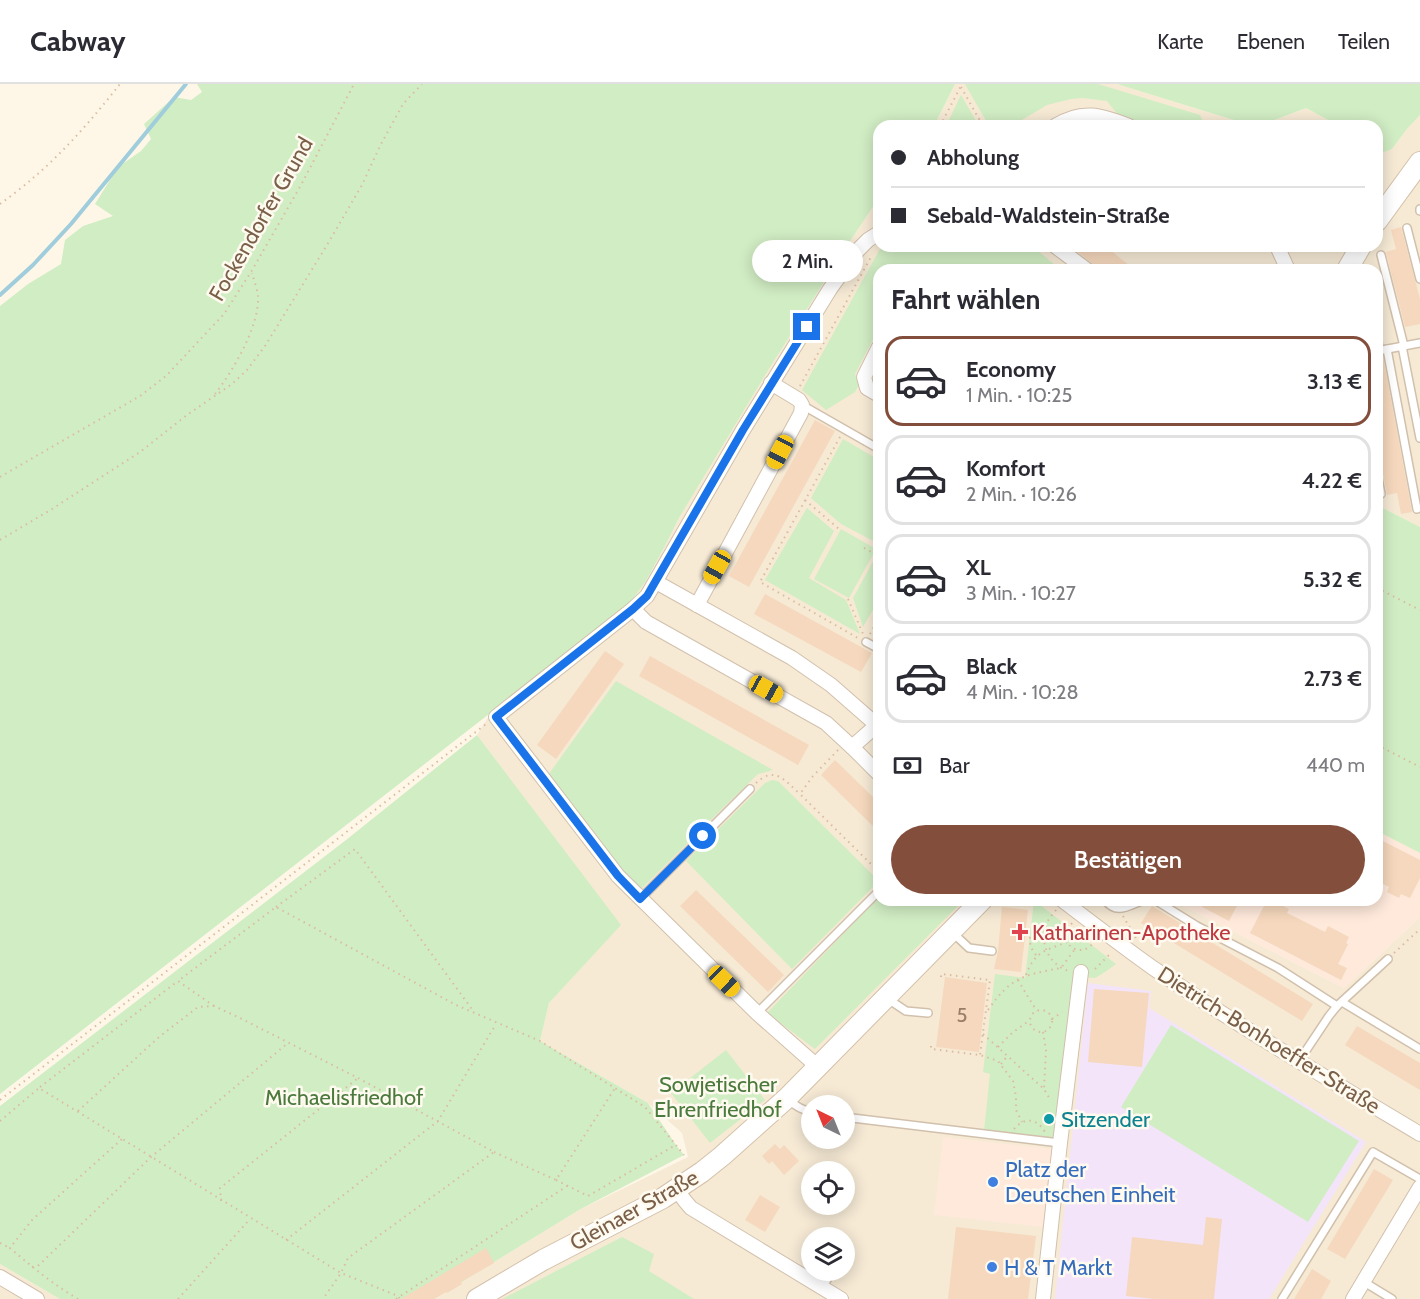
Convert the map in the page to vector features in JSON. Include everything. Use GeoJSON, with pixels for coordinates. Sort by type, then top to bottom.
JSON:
{"type":"FeatureCollection","features":[{"type":"Feature","properties":{"kind":"street"},"geometry":{"type":"LineString","coordinates":[[1064,120],[1084,115],[1101,116],[1112,120]]}},
{"type":"Feature","properties":{"kind":"street"},"geometry":{"type":"LineString","coordinates":[[1383,212],[1420,162]]}},
{"type":"Feature","properties":{"kind":"street"},"geometry":{"type":"LineString","coordinates":[[818,1067],[757,1013],[618,876],[496,717],[647,596],[771,383],[848,262],[873,237]]}},
{"type":"Feature","properties":{"kind":"street"},"geometry":{"type":"LineString","coordinates":[[1063,252],[1079,264]]}},
{"type":"Feature","properties":{"kind":"street"},"geometry":{"type":"LineString","coordinates":[[873,359],[864,377],[867,388],[873,392]]}},
{"type":"Feature","properties":{"kind":"street"},"geometry":{"type":"LineString","coordinates":[[697,605],[801,413],[798,401],[771,383]]}},
{"type":"Feature","properties":{"kind":"street"},"geometry":{"type":"LineString","coordinates":[[656,582],[792,658],[831,685],[873,720]]}},
{"type":"Feature","properties":{"kind":"street"},"geometry":{"type":"LineString","coordinates":[[633,609],[646,622],[826,723],[873,768]]}},
{"type":"Feature","properties":{"kind":"street"},"geometry":{"type":"LineString","coordinates":[[849,744],[873,727]]}},
{"type":"Feature","properties":{"kind":"street","name":"Gleinaer Straße"},"geometry":{"type":"LineString","coordinates":[[477,1299],[543,1260],[677,1190],[723,1156],[787,1098],[976,906]]}},
{"type":"Feature","properties":{"kind":"street","name":"Dietrich-Bonhoeffer-Straße"},"geometry":{"type":"LineString","coordinates":[[1070,906],[1154,968],[1299,1061],[1420,1134]]}},
{"type":"Feature","properties":{"kind":"street"},"geometry":{"type":"LineString","coordinates":[[1042,1299],[1053,1142],[1062,1120],[1081,972]]}},
{"type":"Feature","properties":{"kind":"street"},"geometry":{"type":"LineString","coordinates":[[1353,1299],[1420,1187]]}},
{"type":"Feature","properties":{"kind":"street"},"geometry":{"type":"LineString","coordinates":[[677,1190],[692,1208],[841,1299]]}},
{"type":"Feature","properties":{"kind":"street"},"geometry":{"type":"LineString","coordinates":[[0,1277],[37,1299]]}},
{"type":"Feature","properties":{"kind":"lane"},"geometry":{"type":"LineString","coordinates":[[1407,228],[1420,279]]}},
{"type":"Feature","properties":{"kind":"lane"},"geometry":{"type":"LineString","coordinates":[[1381,255],[1403,346],[1420,438]]}},
{"type":"Feature","properties":{"kind":"lane"},"geometry":{"type":"LineString","coordinates":[[1383,350],[1420,343]]}},
{"type":"Feature","properties":{"kind":"lane"},"geometry":{"type":"LineString","coordinates":[[1383,359],[1417,509]]}},
{"type":"Feature","properties":{"kind":"lane"},"geometry":{"type":"LineString","coordinates":[[798,401],[873,446]]}},
{"type":"Feature","properties":{"kind":"lane"},"geometry":{"type":"LineString","coordinates":[[866,642],[873,646]]}},
{"type":"Feature","properties":{"kind":"lane"},"geometry":{"type":"LineString","coordinates":[[640,899],[750,789]]}},
{"type":"Feature","properties":{"kind":"lane"},"geometry":{"type":"LineString","coordinates":[[757,1013],[873,897]]}},
{"type":"Feature","properties":{"kind":"lane"},"geometry":{"type":"LineString","coordinates":[[1112,906],[1119,909],[1127,906]]}},
{"type":"Feature","properties":{"kind":"lane"},"geometry":{"type":"LineString","coordinates":[[1165,906],[1420,1049]]}},
{"type":"Feature","properties":{"kind":"lane"},"geometry":{"type":"LineString","coordinates":[[951,932],[969,948],[992,951]]}},
{"type":"Feature","properties":{"kind":"lane"},"geometry":{"type":"LineString","coordinates":[[1299,1061],[1339,1004],[1388,959]]}},
{"type":"Feature","properties":{"kind":"lane"},"geometry":{"type":"LineString","coordinates":[[886,998],[906,1011],[928,1013]]}},
{"type":"Feature","properties":{"kind":"lane"},"geometry":{"type":"LineString","coordinates":[[787,1098],[801,1109]]}},
{"type":"Feature","properties":{"kind":"lane"},"geometry":{"type":"LineString","coordinates":[[855,1118],[1053,1142]]}},
{"type":"Feature","properties":{"kind":"lane"},"geometry":{"type":"LineString","coordinates":[[1282,1299],[1372,1152],[1420,1179]]}},
{"type":"Feature","properties":{"kind":"lane"},"geometry":{"type":"LineString","coordinates":[[822,1288],[826,1281]]}},
{"type":"Feature","properties":{"kind":"lane"},"geometry":{"type":"LineString","coordinates":[[1364,1282],[1392,1299]]}},
{"type":"Feature","properties":{"kind":"path"},"geometry":{"type":"LineString","coordinates":[[0,204],[54,158],[120,84]]}},
{"type":"Feature","properties":{"kind":"path","name":"Fockendorfer Grund"},"geometry":{"type":"LineString","coordinates":[[0,477],[140,396],[166,376],[224,314],[252,273],[354,84]]}},
{"type":"Feature","properties":{"kind":"path"},"geometry":{"type":"LineString","coordinates":[[0,540],[140,452],[232,384],[247,370],[265,346],[327,245],[362,185],[403,104],[422,84]]}},
{"type":"Feature","properties":{"kind":"path"},"geometry":{"type":"LineString","coordinates":[[943,120],[962,85]]}},
{"type":"Feature","properties":{"kind":"path"},"geometry":{"type":"LineString","coordinates":[[962,85],[980,120]]}},
{"type":"Feature","properties":{"kind":"path"},"geometry":{"type":"LineString","coordinates":[[798,401],[872,255]]}},
{"type":"Feature","properties":{"kind":"path"},"geometry":{"type":"LineString","coordinates":[[214,396],[228,378],[257,317],[258,295],[252,273]]}},
{"type":"Feature","properties":{"kind":"path"},"geometry":{"type":"LineString","coordinates":[[844,429],[760,582],[866,642]]}},
{"type":"Feature","properties":{"kind":"path"},"geometry":{"type":"LineString","coordinates":[[805,500],[839,529]]}},
{"type":"Feature","properties":{"kind":"path"},"geometry":{"type":"LineString","coordinates":[[864,548],[873,553]]}},
{"type":"Feature","properties":{"kind":"path"},"geometry":{"type":"LineString","coordinates":[[1383,591],[1420,610]]}},
{"type":"Feature","properties":{"kind":"path"},"geometry":{"type":"LineString","coordinates":[[848,599],[866,642]]}},
{"type":"Feature","properties":{"kind":"path"},"geometry":{"type":"LineString","coordinates":[[866,642],[873,629]]}},
{"type":"Feature","properties":{"kind":"path"},"geometry":{"type":"LineString","coordinates":[[0,1100],[496,717]]}},
{"type":"Feature","properties":{"kind":"path"},"geometry":{"type":"LineString","coordinates":[[800,794],[813,776],[849,744]]}},
{"type":"Feature","properties":{"kind":"path"},"geometry":{"type":"LineString","coordinates":[[1383,749],[1420,767]]}},
{"type":"Feature","properties":{"kind":"path"},"geometry":{"type":"LineString","coordinates":[[750,789],[764,776],[775,774],[780,776],[873,866]]}},
{"type":"Feature","properties":{"kind":"path"},"geometry":{"type":"LineString","coordinates":[[0,1121],[39,1088],[178,981],[355,849],[474,1013]]}},
{"type":"Feature","properties":{"kind":"path"},"geometry":{"type":"LineString","coordinates":[[1058,906],[1047,924],[1044,940],[1046,950],[1061,968],[1075,972],[1086,972],[1097,968],[1118,942]]}},
{"type":"Feature","properties":{"kind":"path"},"geometry":{"type":"LineString","coordinates":[[276,907],[456,1005],[540,1041],[645,1107],[684,1155]]}},
{"type":"Feature","properties":{"kind":"path"},"geometry":{"type":"LineString","coordinates":[[1119,909],[1154,968]]}},
{"type":"Feature","properties":{"kind":"path"},"geometry":{"type":"LineString","coordinates":[[1080,913],[1066,934],[1067,942],[1075,949],[1087,949],[1102,931]]}},
{"type":"Feature","properties":{"kind":"path"},"geometry":{"type":"LineString","coordinates":[[1036,955],[1029,943],[1030,936],[1039,924],[1045,931],[1066,934]]}},
{"type":"Feature","properties":{"kind":"path"},"geometry":{"type":"LineString","coordinates":[[1388,959],[1420,929]]}},
{"type":"Feature","properties":{"kind":"path"},"geometry":{"type":"LineString","coordinates":[[1026,975],[1036,955],[1067,942]]}},
{"type":"Feature","properties":{"kind":"path"},"geometry":{"type":"LineString","coordinates":[[986,1012],[1002,990],[1026,975],[1061,968],[1075,949]]}},
{"type":"Feature","properties":{"kind":"path"},"geometry":{"type":"LineString","coordinates":[[941,977],[941,974],[980,976],[990,980],[980,1055]]}},
{"type":"Feature","properties":{"kind":"path"},"geometry":{"type":"LineString","coordinates":[[1018,979],[1037,1011]]}},
{"type":"Feature","properties":{"kind":"path"},"geometry":{"type":"LineString","coordinates":[[178,981],[213,1006],[358,1078],[494,1152],[588,1196],[676,1145]]}},
{"type":"Feature","properties":{"kind":"path"},"geometry":{"type":"LineString","coordinates":[[78,1111],[159,1037],[198,1007],[213,1006]]}},
{"type":"Feature","properties":{"kind":"path"},"geometry":{"type":"LineString","coordinates":[[998,1047],[1037,1011],[1044,1010],[1050,1015],[1051,1026],[1039,1032],[1034,1029],[1030,1019]]}},
{"type":"Feature","properties":{"kind":"path"},"geometry":{"type":"LineString","coordinates":[[286,1240],[438,1121],[496,1023]]}},
{"type":"Feature","properties":{"kind":"path"},"geometry":{"type":"LineString","coordinates":[[1042,1031],[1046,1050],[1044,1089]]}},
{"type":"Feature","properties":{"kind":"path"},"geometry":{"type":"LineString","coordinates":[[983,1034],[1044,1089],[1062,1120]]}},
{"type":"Feature","properties":{"kind":"path"},"geometry":{"type":"LineString","coordinates":[[32,1267],[39,1265],[151,1157],[288,1043]]}},
{"type":"Feature","properties":{"kind":"path"},"geometry":{"type":"LineString","coordinates":[[931,1046],[931,1049],[980,1055],[994,1059],[1001,1064],[1013,1081],[1016,1110],[1022,1122]]}},
{"type":"Feature","properties":{"kind":"path"},"geometry":{"type":"LineString","coordinates":[[1001,1064],[1008,1056]]}},
{"type":"Feature","properties":{"kind":"path"},"geometry":{"type":"LineString","coordinates":[[221,1201],[220,1188],[358,1078]]}},
{"type":"Feature","properties":{"kind":"path"},"geometry":{"type":"LineString","coordinates":[[39,1088],[341,1273],[398,1298],[567,1186]]}},
{"type":"Feature","properties":{"kind":"path"},"geometry":{"type":"LineString","coordinates":[[556,1180],[615,1088]]}},
{"type":"Feature","properties":{"kind":"path"},"geometry":{"type":"LineString","coordinates":[[1011,1137],[1015,1127],[1030,1120],[1038,1123],[1053,1142]]}},
{"type":"Feature","properties":{"kind":"path"},"geometry":{"type":"LineString","coordinates":[[10,1248],[32,1220],[122,1139]]}},
{"type":"Feature","properties":{"kind":"path"},"geometry":{"type":"LineString","coordinates":[[323,1299],[341,1273],[348,1258],[494,1152]]}},
{"type":"Feature","properties":{"kind":"path"},"geometry":{"type":"LineString","coordinates":[[178,1299],[250,1218]]}},
{"type":"Feature","properties":{"kind":"path"},"geometry":{"type":"LineString","coordinates":[[0,1243],[78,1299]]}},
{"type":"Feature","properties":{"kind":"shaded area"},"geometry":{"type":"Polygon","coordinates":[[[955,84],[1117,84],[1234,120],[937,120],[955,84]]]}},
{"type":"Feature","properties":{"kind":"shaded area"},"geometry":{"type":"Polygon","coordinates":[[[1306,108],[1328,120],[1275,120],[1306,108]]]}},
{"type":"Feature","properties":{"kind":"shaded area"},"geometry":{"type":"Polygon","coordinates":[[[1420,115],[1420,527],[1383,508],[1383,264],[873,264],[873,906],[1184,906],[1344,988],[1420,917],[1420,1299],[434,1299],[579,1210],[688,1157],[682,1133],[648,1103],[540,1041],[549,1003],[620,925],[477,735],[492,711],[630,603],[646,581],[679,518],[769,369],[873,207],[873,252],[1383,252],[1383,153],[1392,149],[1420,115]]]}},
{"type":"Feature","properties":{"kind":"shaded area"},"geometry":{"type":"Polygon","coordinates":[[[1383,834],[1420,853],[1420,917],[1344,988],[1184,906],[1383,906],[1383,834]]]}},
{"type":"Feature","properties":{"kind":"shaded area"},"geometry":{"type":"Polygon","coordinates":[[[1088,983],[1151,991],[1149,1008],[1366,1142],[1269,1299],[1055,1299],[1088,983]]]}},
{"type":"Feature","properties":{"kind":"shaded area","name":"Platz der Deutschen Einheit"},"geometry":{"type":"Polygon","coordinates":[[[943,1137],[1052,1149],[1043,1227],[934,1215],[943,1137]]]}},
{"type":"Feature","properties":{"kind":"shaded area"},"geometry":{"type":"Polygon","coordinates":[[[0,1264],[60,1299],[0,1299],[0,1264]]]}},
{"type":"Feature","properties":{"kind":"green space"},"geometry":{"type":"Polygon","coordinates":[[[197,84],[955,84],[937,120],[873,120],[873,207],[769,369],[679,518],[646,581],[630,603],[0,1094],[0,306],[28,284],[61,264],[65,240],[83,226],[113,216],[95,204],[118,167],[141,151],[151,139],[144,124],[174,97],[191,100],[202,92],[197,84]]]}},
{"type":"Feature","properties":{"kind":"green space"},"geometry":{"type":"Polygon","coordinates":[[[965,84],[1098,84],[1200,115],[1202,120],[1129,120],[1119,116],[1107,101],[1083,98],[1047,105],[1022,120],[986,120],[965,84]]]}},
{"type":"Feature","properties":{"kind":"green space"},"geometry":{"type":"Polygon","coordinates":[[[1117,84],[1420,84],[1420,115],[1392,149],[1383,153],[1383,120],[1328,120],[1306,108],[1275,120],[1234,120],[1117,84]]]}},
{"type":"Feature","properties":{"kind":"green space"},"geometry":{"type":"Polygon","coordinates":[[[961,95],[976,120],[949,120],[961,95]]]}},
{"type":"Feature","properties":{"kind":"green space"},"geometry":{"type":"Polygon","coordinates":[[[878,252],[1039,252],[1054,264],[873,264],[873,340],[855,374],[859,385],[855,392],[826,410],[802,390],[878,252]]]}},
{"type":"Feature","properties":{"kind":"green space"},"geometry":{"type":"Polygon","coordinates":[[[843,439],[873,456],[873,541],[841,524],[811,498],[843,439]]]}},
{"type":"Feature","properties":{"kind":"green space"},"geometry":{"type":"Polygon","coordinates":[[[807,508],[834,531],[809,578],[846,600],[860,634],[765,580],[807,508]]]}},
{"type":"Feature","properties":{"kind":"green space"},"geometry":{"type":"Polygon","coordinates":[[[1383,508],[1420,527],[1420,853],[1383,834],[1383,508]]]}},
{"type":"Feature","properties":{"kind":"green space"},"geometry":{"type":"Polygon","coordinates":[[[841,529],[873,547],[873,554],[849,598],[814,579],[841,529]]]}},
{"type":"Feature","properties":{"kind":"green space"},"geometry":{"type":"Polygon","coordinates":[[[873,562],[873,610],[863,627],[853,598],[873,562]]]}},
{"type":"Feature","properties":{"kind":"green space"},"geometry":{"type":"Polygon","coordinates":[[[616,681],[773,770],[758,774],[639,891],[618,868],[548,775],[616,681]]]}},
{"type":"Feature","properties":{"kind":"green space","name":"Michaelisfriedhof"},"geometry":{"type":"Polygon","coordinates":[[[477,735],[621,925],[549,1003],[540,1041],[648,1103],[684,1155],[579,1210],[434,1299],[60,1299],[0,1264],[0,1106],[346,840],[477,735]]]}},
{"type":"Feature","properties":{"kind":"green space"},"geometry":{"type":"Polygon","coordinates":[[[772,780],[778,781],[873,875],[873,887],[792,969],[686,861],[765,783],[772,780]]]}},
{"type":"Feature","properties":{"kind":"green space"},"geometry":{"type":"Polygon","coordinates":[[[873,903],[873,906],[958,906],[815,1049],[767,1013],[873,903]]]}},
{"type":"Feature","properties":{"kind":"green space"},"geometry":{"type":"Polygon","coordinates":[[[1033,906],[1042,906],[1116,964],[1095,978],[1073,976],[1056,1139],[984,1131],[990,1074],[983,1072],[995,974],[1025,978],[1033,906]]]}},
{"type":"Feature","properties":{"kind":"green space"},"geometry":{"type":"Polygon","coordinates":[[[1171,1025],[1359,1141],[1308,1222],[1121,1107],[1171,1025]]]}},
{"type":"Feature","properties":{"kind":"green space","name":"Sowjetischer Ehrenfriedhof"},"geometry":{"type":"Polygon","coordinates":[[[726,1050],[765,1100],[710,1143],[671,1093],[726,1050]]]}},
{"type":"Feature","properties":{"kind":"green space"},"geometry":{"type":"Polygon","coordinates":[[[622,1237],[654,1254],[649,1271],[694,1299],[502,1299],[622,1237]]]}},
{"type":"Feature","properties":{"kind":"building"},"geometry":{"type":"Polygon","coordinates":[[[1401,227],[1420,299],[1420,324],[1405,327],[1386,252],[1396,249],[1391,230],[1401,227]]]}},
{"type":"Feature","properties":{"kind":"building"},"geometry":{"type":"Polygon","coordinates":[[[1078,252],[1112,252],[1128,264],[1092,264],[1078,252]]]}},
{"type":"Feature","properties":{"kind":"building"},"geometry":{"type":"Polygon","coordinates":[[[1383,356],[1412,512],[1401,514],[1397,493],[1387,495],[1383,474],[1383,356]]]}},
{"type":"Feature","properties":{"kind":"building"},"geometry":{"type":"Polygon","coordinates":[[[815,420],[835,431],[749,587],[729,576],[815,420]]]}},
{"type":"Feature","properties":{"kind":"building"},"geometry":{"type":"Polygon","coordinates":[[[765,594],[872,653],[861,672],[754,614],[765,594]]]}},
{"type":"Feature","properties":{"kind":"building"},"geometry":{"type":"Polygon","coordinates":[[[605,651],[624,664],[556,759],[537,745],[605,651]]]}},
{"type":"Feature","properties":{"kind":"building"},"geometry":{"type":"Polygon","coordinates":[[[650,656],[809,745],[798,765],[639,676],[650,656]]]}},
{"type":"Feature","properties":{"kind":"building"},"geometry":{"type":"Polygon","coordinates":[[[835,760],[873,797],[873,826],[821,775],[835,760]]]}},
{"type":"Feature","properties":{"kind":"building"},"geometry":{"type":"Polygon","coordinates":[[[1383,841],[1420,860],[1420,878],[1410,898],[1401,894],[1399,898],[1387,892],[1389,887],[1383,884],[1383,841]]]}},
{"type":"Feature","properties":{"kind":"building"},"geometry":{"type":"Polygon","coordinates":[[[696,890],[784,975],[768,992],[680,906],[696,890]]]}},
{"type":"Feature","properties":{"kind":"building"},"geometry":{"type":"Polygon","coordinates":[[[1152,906],[1313,1004],[1302,1021],[1141,923],[1152,906]]]}},
{"type":"Feature","properties":{"kind":"building"},"geometry":{"type":"Polygon","coordinates":[[[1203,906],[1237,906],[1229,921],[1203,906]]]}},
{"type":"Feature","properties":{"kind":"building"},"geometry":{"type":"Polygon","coordinates":[[[1264,906],[1283,906],[1289,909],[1287,913],[1325,932],[1328,926],[1349,937],[1338,964],[1347,968],[1341,980],[1250,933],[1264,906]]]}},
{"type":"Feature","properties":{"kind":"building"},"geometry":{"type":"Polygon","coordinates":[[[1002,907],[1028,910],[1021,972],[994,969],[1002,907]]]}},
{"type":"Feature","properties":{"kind":"building"},"geometry":{"type":"Polygon","coordinates":[[[945,977],[987,983],[979,1052],[936,1047],[945,977]]]}},
{"type":"Feature","properties":{"kind":"building"},"geometry":{"type":"Polygon","coordinates":[[[1094,989],[1149,993],[1142,1067],[1088,1062],[1094,989]]]}},
{"type":"Feature","properties":{"kind":"building"},"geometry":{"type":"Polygon","coordinates":[[[1357,1026],[1420,1063],[1420,1090],[1345,1045],[1357,1026]]]}},
{"type":"Feature","properties":{"kind":"building"},"geometry":{"type":"Polygon","coordinates":[[[775,1144],[780,1149],[784,1145],[799,1161],[784,1175],[772,1161],[769,1164],[762,1156],[775,1144]]]}},
{"type":"Feature","properties":{"kind":"building"},"geometry":{"type":"Polygon","coordinates":[[[1374,1169],[1393,1180],[1345,1259],[1327,1249],[1374,1169]]]}},
{"type":"Feature","properties":{"kind":"building"},"geometry":{"type":"Polygon","coordinates":[[[760,1195],[780,1207],[765,1232],[745,1220],[760,1195]]]}},
{"type":"Feature","properties":{"kind":"building"},"geometry":{"type":"Polygon","coordinates":[[[1206,1217],[1222,1219],[1214,1299],[1155,1299],[1126,1296],[1132,1237],[1203,1245],[1206,1217]]]}},
{"type":"Feature","properties":{"kind":"building","name":"H & T Markt"},"geometry":{"type":"Polygon","coordinates":[[[956,1227],[1036,1236],[1028,1299],[948,1299],[956,1227]]]}},
{"type":"Feature","properties":{"kind":"building"},"geometry":{"type":"Polygon","coordinates":[[[486,1248],[494,1263],[447,1293],[434,1299],[401,1299],[486,1248]]]}},
{"type":"Feature","properties":{"kind":"building"},"geometry":{"type":"Polygon","coordinates":[[[1312,1269],[1331,1281],[1321,1299],[1294,1299],[1312,1269]]]}},
{"type":"Feature","properties":{"kind":"waterway"},"geometry":{"type":"LineString","coordinates":[[0,295],[33,265],[71,224],[186,84]]}},
{"type":"Feature","properties":{"kind":"place","name":"Katharinen-Apotheke"},"geometry":{"type":"Point","coordinates":[1020,932]}},
{"type":"Feature","properties":{"kind":"place","name":"Sitzender"},"geometry":{"type":"Point","coordinates":[1049,1119]}},
{"type":"Feature","properties":{"kind":"place","name":"Platz der Deutschen Einheit"},"geometry":{"type":"Point","coordinates":[993,1182]}},
{"type":"Feature","properties":{"kind":"place","name":"H & T Markt"},"geometry":{"type":"Point","coordinates":[992,1267]}},
{"type":"Feature","properties":{"kind":"route"},"geometry":{"type":"LineString","coordinates":[[703,836],[640,899],[618,876],[496,717],[647,596],[743,430],[807,327]]}}]}
